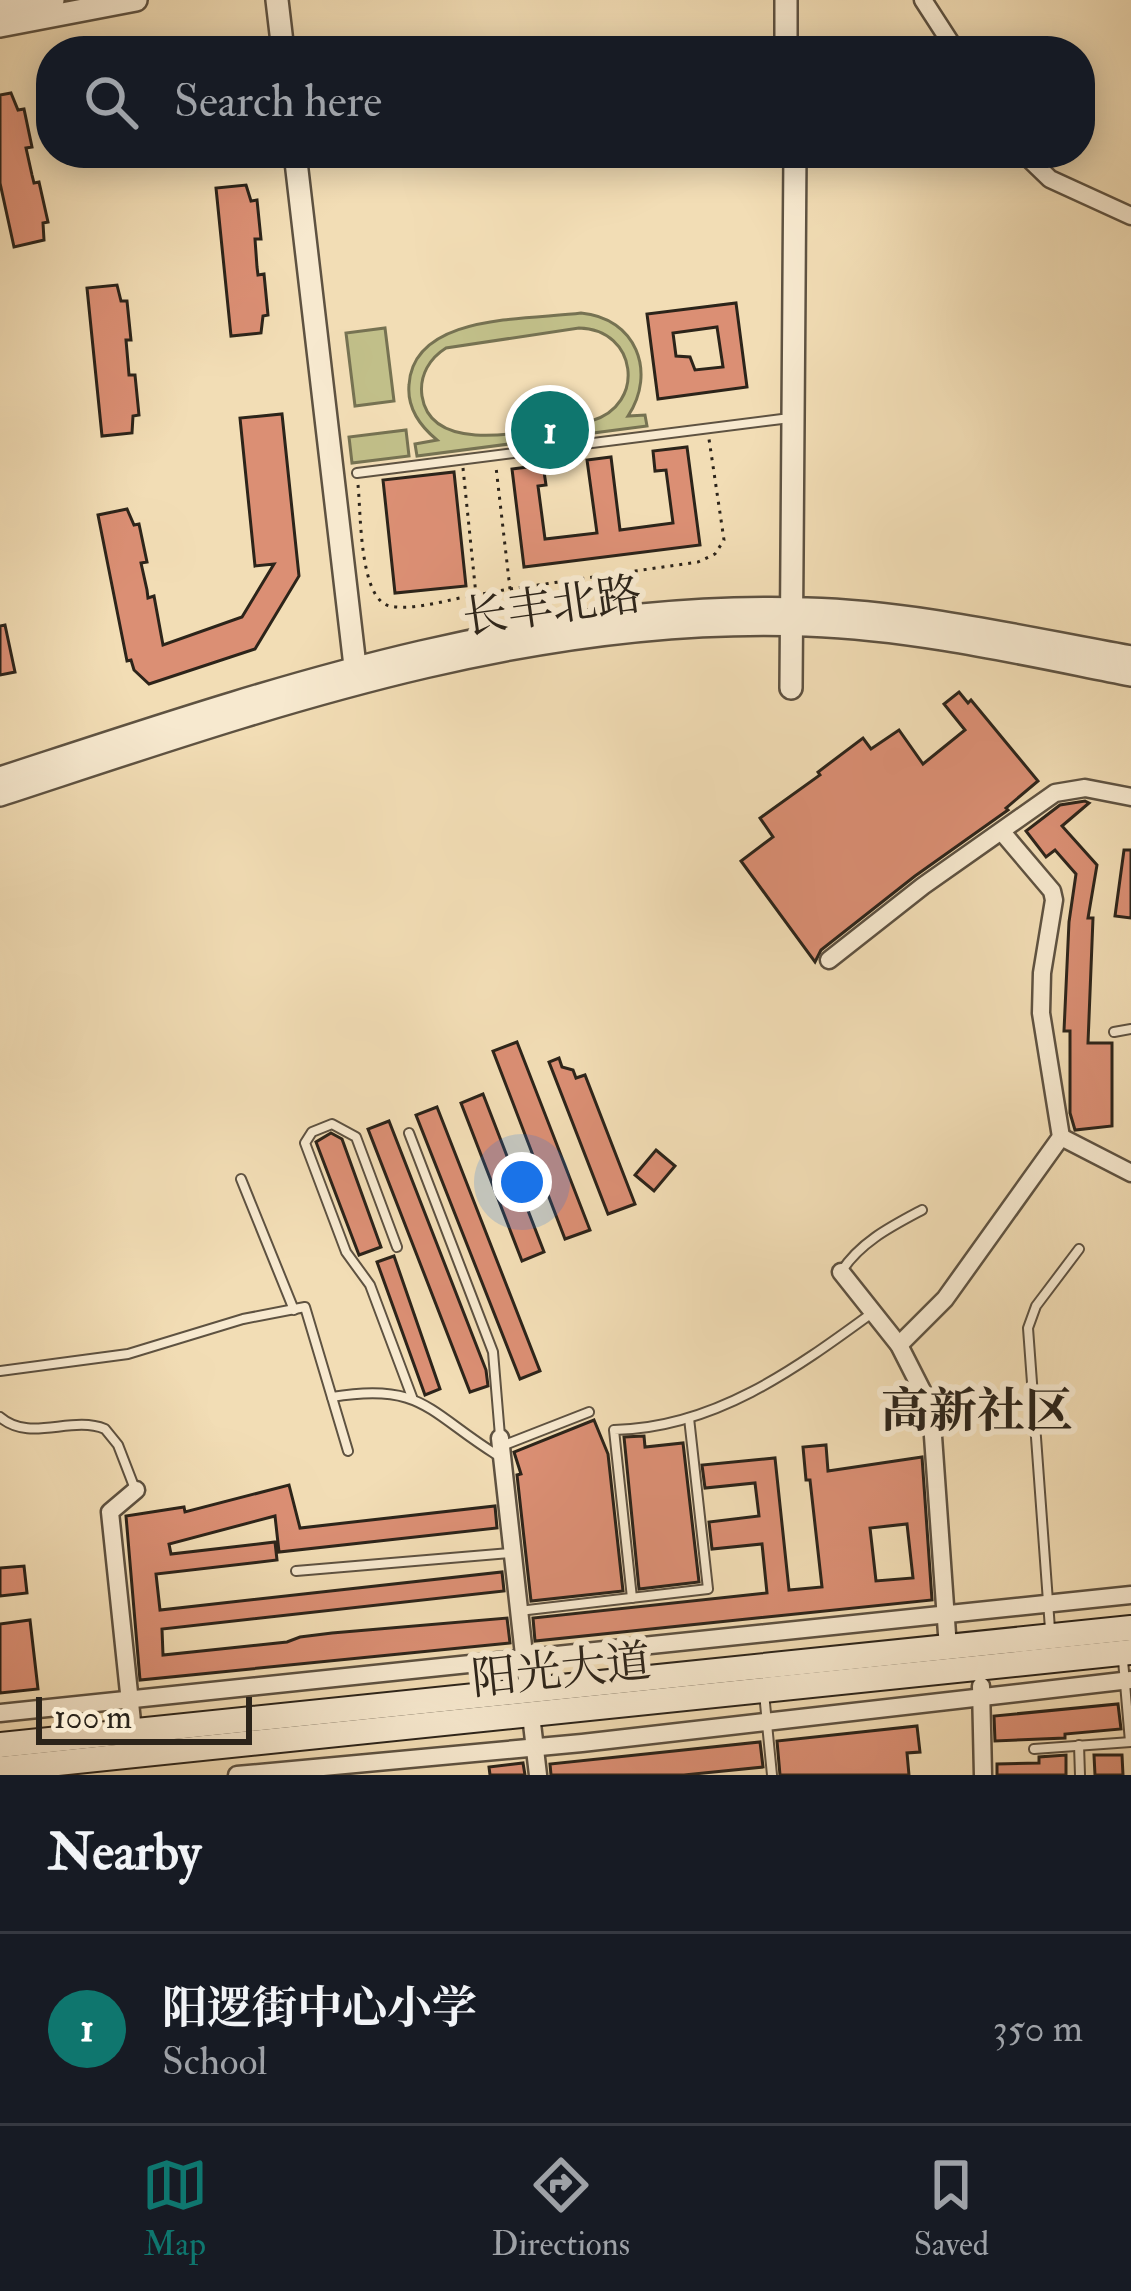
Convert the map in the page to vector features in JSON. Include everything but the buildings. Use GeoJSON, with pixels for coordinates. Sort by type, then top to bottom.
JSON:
{"type":"FeatureCollection","features":[{"type":"Feature","properties":{"kind":"main road","name":"阳光大道"},"geometry":{"type":"LineString","coordinates":[[0,1769],[1131,1628]]}},
{"type":"Feature","properties":{"kind":"main road","name":"阳光大道"},"geometry":{"type":"LineString","coordinates":[[530,1703],[764,1690],[1127,1653]]}},
{"type":"Feature","properties":{"kind":"main road","name":"阳光大道"},"geometry":{"type":"LineString","coordinates":[[0,1745],[133,1754]]}},
{"type":"Feature","properties":{"kind":"street"},"geometry":{"type":"LineString","coordinates":[[0,10],[53,0]]}},
{"type":"Feature","properties":{"kind":"street"},"geometry":{"type":"LineString","coordinates":[[0,26],[136,0]]}},
{"type":"Feature","properties":{"kind":"street"},"geometry":{"type":"LineString","coordinates":[[277,0],[281,36]]}},
{"type":"Feature","properties":{"kind":"street"},"geometry":{"type":"LineString","coordinates":[[786,0],[786,36]]}},
{"type":"Feature","properties":{"kind":"street"},"geometry":{"type":"LineString","coordinates":[[796,36],[797,0]]}},
{"type":"Feature","properties":{"kind":"street"},"geometry":{"type":"LineString","coordinates":[[923,0],[946,36]]}},
{"type":"Feature","properties":{"kind":"street"},"geometry":{"type":"LineString","coordinates":[[297,168],[355,666]]}},
{"type":"Feature","properties":{"kind":"street"},"geometry":{"type":"LineString","coordinates":[[784,168],[786,616]]}},
{"type":"Feature","properties":{"kind":"street"},"geometry":{"type":"LineString","coordinates":[[786,688],[795,168]]}},
{"type":"Feature","properties":{"kind":"street"},"geometry":{"type":"LineString","coordinates":[[1039,168],[1050,179],[1131,217]]}},
{"type":"Feature","properties":{"kind":"street","name":"长丰北路"},"geometry":{"type":"LineString","coordinates":[[0,778],[355,666],[482,636],[598,618],[691,610],[908,616],[1131,658]]}},
{"type":"Feature","properties":{"kind":"street","name":"长丰北路"},"geometry":{"type":"LineString","coordinates":[[0,794],[241,717],[436,662],[600,634],[786,616],[906,632],[1131,675]]}},
{"type":"Feature","properties":{"kind":"street"},"geometry":{"type":"LineString","coordinates":[[829,960],[923,886],[1055,794],[1085,788],[1131,797]]}},
{"type":"Feature","properties":{"kind":"street"},"geometry":{"type":"LineString","coordinates":[[899,1345],[945,1299],[1060,1137],[1041,1013],[1054,900],[1052,891],[1002,832]]}},
{"type":"Feature","properties":{"kind":"street"},"geometry":{"type":"LineString","coordinates":[[1060,1137],[1131,1173]]}},
{"type":"Feature","properties":{"kind":"street"},"geometry":{"type":"LineString","coordinates":[[841,1271],[899,1345],[925,1391],[935,1425],[948,1648]]}},
{"type":"Feature","properties":{"kind":"street"},"geometry":{"type":"LineString","coordinates":[[501,1447],[538,1775]]}},
{"type":"Feature","properties":{"kind":"street"},"geometry":{"type":"LineString","coordinates":[[133,1754],[110,1512],[136,1490]]}},
{"type":"Feature","properties":{"kind":"street"},"geometry":{"type":"LineString","coordinates":[[0,1713],[1131,1595]]}},
{"type":"Feature","properties":{"kind":"street"},"geometry":{"type":"LineString","coordinates":[[981,1668],[983,1775]]}},
{"type":"Feature","properties":{"kind":"street"},"geometry":{"type":"LineString","coordinates":[[237,1775],[535,1747],[1128,1680]]}},
{"type":"Feature","properties":{"kind":"lane"},"geometry":{"type":"LineString","coordinates":[[356,473],[782,419]]}},
{"type":"Feature","properties":{"kind":"lane"},"geometry":{"type":"LineString","coordinates":[[1114,1032],[1131,1029]]}},
{"type":"Feature","properties":{"kind":"lane"},"geometry":{"type":"LineString","coordinates":[[397,1247],[356,1137],[332,1124],[312,1132],[305,1143],[346,1252],[370,1285],[412,1396]]}},
{"type":"Feature","properties":{"kind":"lane"},"geometry":{"type":"LineString","coordinates":[[409,1133],[493,1352],[501,1447]]}},
{"type":"Feature","properties":{"kind":"lane"},"geometry":{"type":"LineString","coordinates":[[241,1179],[294,1310]]}},
{"type":"Feature","properties":{"kind":"lane"},"geometry":{"type":"LineString","coordinates":[[841,1271],[868,1242],[922,1210]]}},
{"type":"Feature","properties":{"kind":"lane"},"geometry":{"type":"LineString","coordinates":[[1051,1637],[1028,1328],[1036,1306],[1078,1249]]}},
{"type":"Feature","properties":{"kind":"lane"},"geometry":{"type":"LineString","coordinates":[[0,1371],[128,1354],[243,1319],[305,1307],[348,1451]]}},
{"type":"Feature","properties":{"kind":"lane"},"geometry":{"type":"LineString","coordinates":[[632,1598],[614,1430],[657,1430],[761,1389],[874,1312]]}},
{"type":"Feature","properties":{"kind":"lane"},"geometry":{"type":"LineString","coordinates":[[332,1397],[373,1390],[412,1396],[501,1447]]}},
{"type":"Feature","properties":{"kind":"lane"},"geometry":{"type":"LineString","coordinates":[[501,1447],[589,1412]]}},
{"type":"Feature","properties":{"kind":"lane"},"geometry":{"type":"LineString","coordinates":[[0,1417],[23,1429],[80,1424],[105,1429],[118,1445],[136,1490]]}},
{"type":"Feature","properties":{"kind":"lane"},"geometry":{"type":"LineString","coordinates":[[519,1611],[708,1589],[689,1418]]}},
{"type":"Feature","properties":{"kind":"lane"},"geometry":{"type":"LineString","coordinates":[[296,1571],[512,1553]]}},
{"type":"Feature","properties":{"kind":"lane"},"geometry":{"type":"LineString","coordinates":[[1034,1749],[1131,1742],[1127,1653]]}},
{"type":"Feature","properties":{"kind":"lane"},"geometry":{"type":"LineString","coordinates":[[764,1690],[772,1775]]}},
{"type":"Feature","properties":{"kind":"lane"},"geometry":{"type":"LineString","coordinates":[[1079,1745],[1080,1775]]}},
{"type":"Feature","properties":{"kind":"path"},"geometry":{"type":"LineString","coordinates":[[356,473],[369,586],[374,596],[395,607],[698,562],[715,554],[724,541],[707,429]]}},
{"type":"Feature","properties":{"kind":"path"},"geometry":{"type":"LineString","coordinates":[[495,456],[510,589]]}},
{"type":"Feature","properties":{"kind":"path"},"geometry":{"type":"LineString","coordinates":[[462,460],[476,595]]}},
{"type":"Feature","properties":{"kind":"shaded area"},"geometry":{"type":"Polygon","coordinates":[[[581,313],[600,317],[628,336],[636,350],[641,382],[628,416],[645,415],[647,426],[417,456],[415,444],[437,440],[416,416],[409,393],[415,362],[430,344],[477,325],[581,313]],[[579,328],[446,348],[431,362],[422,381],[430,416],[446,428],[494,435],[591,421],[609,412],[621,400],[628,369],[613,341],[579,328]]]}},
{"type":"Feature","properties":{"kind":"shaded area"},"geometry":{"type":"Polygon","coordinates":[[[385,328],[394,401],[355,406],[346,333],[385,328]]]}},
{"type":"Feature","properties":{"kind":"shaded area"},"geometry":{"type":"Polygon","coordinates":[[[406,430],[409,456],[352,463],[349,437],[406,430]]]}},
{"type":"Feature","properties":{"kind":"place","name":"阳逻街中心小学"},"geometry":{"type":"Point","coordinates":[550,430]}},
{"type":"Feature","properties":{"kind":"district","name":"高新社区"},"geometry":{"type":"Point","coordinates":[977,1410]}}]}
